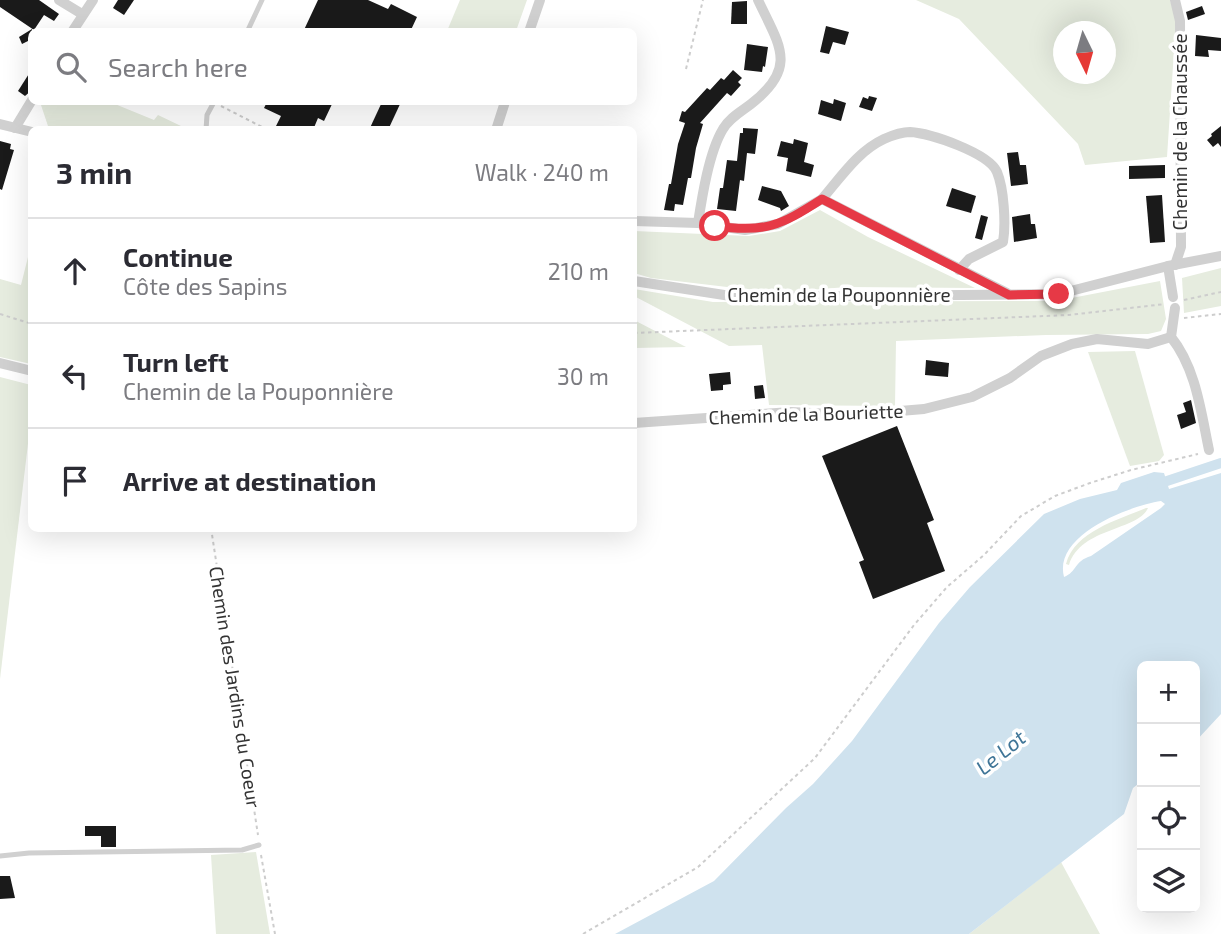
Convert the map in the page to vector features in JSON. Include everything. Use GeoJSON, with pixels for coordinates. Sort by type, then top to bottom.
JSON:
{"type":"FeatureCollection","features":[{"type":"Feature","properties":{"kind":"street"},"geometry":{"type":"LineString","coordinates":[[59,0],[82,14]]}},
{"type":"Feature","properties":{"kind":"street"},"geometry":{"type":"LineString","coordinates":[[74,28],[93,0]]}},
{"type":"Feature","properties":{"kind":"street"},"geometry":{"type":"LineString","coordinates":[[530,28],[540,0]]}},
{"type":"Feature","properties":{"kind":"street"},"geometry":{"type":"LineString","coordinates":[[698,223],[714,150],[723,129],[768,91],[780,69],[780,55],[773,27],[758,0]]}},
{"type":"Feature","properties":{"kind":"street","name":"Chemin de la Chaussée"},"geometry":{"type":"LineString","coordinates":[[1171,337],[1175,305],[1171,265],[1181,247],[1180,21],[1175,0]]}},
{"type":"Feature","properties":{"kind":"street"},"geometry":{"type":"LineString","coordinates":[[15,128],[29,105]]}},
{"type":"Feature","properties":{"kind":"street"},"geometry":{"type":"LineString","coordinates":[[497,126],[504,105]]}},
{"type":"Feature","properties":{"kind":"street"},"geometry":{"type":"LineString","coordinates":[[0,124],[28,131]]}},
{"type":"Feature","properties":{"kind":"street"},"geometry":{"type":"LineString","coordinates":[[637,221],[698,223],[745,230],[778,224],[822,199],[864,150],[901,132],[913,132],[942,140],[987,159],[998,173],[1004,219],[1003,242],[970,259],[959,270]]}},
{"type":"Feature","properties":{"kind":"street"},"geometry":{"type":"LineString","coordinates":[[822,199],[1009,295]]}},
{"type":"Feature","properties":{"kind":"street","name":"Chemin de la Pouponnière"},"geometry":{"type":"LineString","coordinates":[[637,281],[737,297],[1059,294],[1171,265],[1221,256]]}},
{"type":"Feature","properties":{"kind":"street"},"geometry":{"type":"LineString","coordinates":[[1171,337],[1182,351],[1193,381],[1209,450]]}},
{"type":"Feature","properties":{"kind":"street","name":"Chemin de la Bouriette"},"geometry":{"type":"LineString","coordinates":[[637,423],[791,412],[852,415],[924,409],[972,397],[1010,378],[1041,356],[1072,344],[1097,340],[1148,344],[1171,337]]}},
{"type":"Feature","properties":{"kind":"street"},"geometry":{"type":"LineString","coordinates":[[0,363],[28,370]]}},
{"type":"Feature","properties":{"kind":"lane"},"geometry":{"type":"LineString","coordinates":[[249,28],[262,0]]}},
{"type":"Feature","properties":{"kind":"lane"},"geometry":{"type":"LineString","coordinates":[[206,126],[207,115],[212,105]]}},
{"type":"Feature","properties":{"kind":"lane"},"geometry":{"type":"LineString","coordinates":[[0,856],[29,853],[242,850],[259,845]]}},
{"type":"Feature","properties":{"kind":"path"},"geometry":{"type":"LineString","coordinates":[[686,69],[703,0]]}},
{"type":"Feature","properties":{"kind":"path"},"geometry":{"type":"LineString","coordinates":[[220,105],[260,126]]}},
{"type":"Feature","properties":{"kind":"path"},"geometry":{"type":"LineString","coordinates":[[637,333],[1069,315],[1175,305],[1221,292]]}},
{"type":"Feature","properties":{"kind":"path"},"geometry":{"type":"LineString","coordinates":[[1175,305],[1221,314]]}},
{"type":"Feature","properties":{"kind":"path"},"geometry":{"type":"LineString","coordinates":[[0,314],[28,323]]}},
{"type":"Feature","properties":{"kind":"path"},"geometry":{"type":"LineString","coordinates":[[583,934],[698,867],[815,758],[914,625],[947,587],[984,555],[1021,516],[1055,496],[1090,483],[1209,450]]}},
{"type":"Feature","properties":{"kind":"path","name":"Chemin des Jardins du Coeur"},"geometry":{"type":"LineString","coordinates":[[212,532],[275,934]]}},
{"type":"Feature","properties":{"kind":"shaded area"},"geometry":{"type":"Polygon","coordinates":[[[460,0],[527,0],[517,28],[448,28],[460,0]]]}},
{"type":"Feature","properties":{"kind":"shaded area"},"geometry":{"type":"Polygon","coordinates":[[[916,0],[1170,0],[1176,20],[1167,157],[1085,165],[1078,144],[959,19],[916,0]]]}},
{"type":"Feature","properties":{"kind":"shaded area"},"geometry":{"type":"Polygon","coordinates":[[[41,105],[117,105],[154,120],[158,115],[181,126],[48,126],[41,105]]]}},
{"type":"Feature","properties":{"kind":"shaded area"},"geometry":{"type":"Polygon","coordinates":[[[820,210],[868,237],[975,288],[847,287],[796,291],[744,289],[651,278],[637,274],[637,231],[749,236],[780,231],[820,210]]]}},
{"type":"Feature","properties":{"kind":"shaded area"},"geometry":{"type":"Polygon","coordinates":[[[28,257],[28,363],[0,357],[0,279],[21,285],[28,257]]]}},
{"type":"Feature","properties":{"kind":"shaded area"},"geometry":{"type":"Polygon","coordinates":[[[1221,268],[1221,306],[1184,313],[1182,278],[1221,268]]]}},
{"type":"Feature","properties":{"kind":"shaded area"},"geometry":{"type":"Polygon","coordinates":[[[1160,281],[1166,319],[1161,331],[1148,334],[896,341],[895,406],[769,405],[762,345],[729,346],[637,298],[637,289],[713,302],[1056,301],[1160,281]]]}},
{"type":"Feature","properties":{"kind":"shaded area"},"geometry":{"type":"Polygon","coordinates":[[[637,322],[686,347],[637,348],[637,322]]]}},
{"type":"Feature","properties":{"kind":"shaded area"},"geometry":{"type":"Polygon","coordinates":[[[1135,351],[1164,455],[1159,461],[1130,466],[1088,352],[1135,351]]]}},
{"type":"Feature","properties":{"kind":"shaded area"},"geometry":{"type":"Polygon","coordinates":[[[0,377],[28,384],[28,444],[0,679],[0,377]]]}},
{"type":"Feature","properties":{"kind":"shaded area"},"geometry":{"type":"Polygon","coordinates":[[[1146,508],[1142,515],[1133,521],[1085,543],[1075,553],[1069,565],[1066,564],[1078,543],[1088,535],[1146,508]]]}},
{"type":"Feature","properties":{"kind":"shaded area"},"geometry":{"type":"Polygon","coordinates":[[[256,852],[270,934],[216,934],[211,855],[256,852]]]}},
{"type":"Feature","properties":{"kind":"shaded area"},"geometry":{"type":"Polygon","coordinates":[[[1061,862],[1100,934],[969,934],[1061,862]]]}},
{"type":"Feature","properties":{"kind":"water","name":"Le Lot"},"geometry":{"type":"Polygon","coordinates":[[[1154,472],[1164,473],[1169,489],[1221,473],[1221,714],[1200,737],[1200,661],[1137,661],[1137,785],[1133,788],[1124,814],[969,934],[615,934],[714,881],[813,784],[852,741],[939,623],[970,587],[1044,514],[1080,499],[1117,490],[1121,483],[1154,472]],[[1161,501],[1147,504],[1096,525],[1070,548],[1064,562],[1064,577],[1081,561],[1165,504],[1161,501]]]}},
{"type":"Feature","properties":{"kind":"building"},"geometry":{"type":"Polygon","coordinates":[[[0,0],[39,0],[59,14],[54,21],[44,15],[35,28],[31,28],[0,7],[0,0]]]}},
{"type":"Feature","properties":{"kind":"building"},"geometry":{"type":"Polygon","coordinates":[[[118,0],[134,0],[124,15],[113,8],[118,0]]]}},
{"type":"Feature","properties":{"kind":"building"},"geometry":{"type":"Polygon","coordinates":[[[318,0],[368,0],[388,9],[391,4],[417,17],[412,28],[305,28],[318,0]]]}},
{"type":"Feature","properties":{"kind":"building"},"geometry":{"type":"Polygon","coordinates":[[[747,1],[747,24],[731,24],[732,2],[747,1]]]}},
{"type":"Feature","properties":{"kind":"building"},"geometry":{"type":"Polygon","coordinates":[[[1202,6],[1205,14],[1188,20],[1186,12],[1202,6]]]}},
{"type":"Feature","properties":{"kind":"building"},"geometry":{"type":"Polygon","coordinates":[[[826,26],[849,32],[845,45],[833,42],[829,54],[820,52],[826,26]]]}},
{"type":"Feature","properties":{"kind":"building"},"geometry":{"type":"Polygon","coordinates":[[[28,31],[28,41],[22,44],[19,37],[28,31]]]}},
{"type":"Feature","properties":{"kind":"building"},"geometry":{"type":"Polygon","coordinates":[[[1196,35],[1221,38],[1221,51],[1208,50],[1209,57],[1195,56],[1196,35]]]}},
{"type":"Feature","properties":{"kind":"building"},"geometry":{"type":"Polygon","coordinates":[[[747,44],[768,47],[762,72],[744,70],[747,44]]]}},
{"type":"Feature","properties":{"kind":"building"},"geometry":{"type":"Polygon","coordinates":[[[733,70],[742,78],[738,82],[741,85],[731,96],[727,93],[700,123],[703,124],[683,205],[675,204],[674,211],[664,210],[685,123],[679,121],[682,111],[685,112],[707,88],[710,90],[733,70]]]}},
{"type":"Feature","properties":{"kind":"building"},"geometry":{"type":"Polygon","coordinates":[[[28,75],[28,93],[25,96],[18,91],[28,75]]]}},
{"type":"Feature","properties":{"kind":"building"},"geometry":{"type":"Polygon","coordinates":[[[869,96],[877,98],[872,111],[859,107],[863,97],[868,99],[869,96]]]}},
{"type":"Feature","properties":{"kind":"building"},"geometry":{"type":"Polygon","coordinates":[[[834,99],[846,103],[841,121],[818,114],[821,100],[833,104],[834,99]]]}},
{"type":"Feature","properties":{"kind":"building"},"geometry":{"type":"Polygon","coordinates":[[[266,105],[332,105],[324,121],[318,118],[315,126],[276,126],[281,116],[264,108],[266,105]]]}},
{"type":"Feature","properties":{"kind":"building"},"geometry":{"type":"Polygon","coordinates":[[[381,105],[400,105],[390,126],[371,126],[381,105]]]}},
{"type":"Feature","properties":{"kind":"building"},"geometry":{"type":"Polygon","coordinates":[[[1221,126],[1221,147],[1218,143],[1213,147],[1207,140],[1221,126]]]}},
{"type":"Feature","properties":{"kind":"building"},"geometry":{"type":"Polygon","coordinates":[[[743,128],[758,129],[755,154],[747,153],[744,181],[740,180],[736,211],[717,209],[727,160],[737,161],[743,128]]]}},
{"type":"Feature","properties":{"kind":"building"},"geometry":{"type":"Polygon","coordinates":[[[794,139],[808,143],[804,162],[814,165],[811,177],[786,171],[788,158],[777,156],[781,141],[793,144],[794,139]]]}},
{"type":"Feature","properties":{"kind":"building"},"geometry":{"type":"Polygon","coordinates":[[[0,141],[11,144],[10,149],[14,150],[2,190],[0,189],[0,141]]]}},
{"type":"Feature","properties":{"kind":"building"},"geometry":{"type":"Polygon","coordinates":[[[1018,152],[1020,165],[1026,165],[1028,184],[1011,186],[1007,153],[1018,152]]]}},
{"type":"Feature","properties":{"kind":"building"},"geometry":{"type":"Polygon","coordinates":[[[1165,165],[1165,178],[1129,179],[1129,166],[1165,165]]]}},
{"type":"Feature","properties":{"kind":"building"},"geometry":{"type":"Polygon","coordinates":[[[762,186],[781,191],[789,206],[781,211],[780,208],[758,200],[762,186]]]}},
{"type":"Feature","properties":{"kind":"building"},"geometry":{"type":"Polygon","coordinates":[[[952,188],[976,196],[971,213],[946,206],[952,188]]]}},
{"type":"Feature","properties":{"kind":"building"},"geometry":{"type":"Polygon","coordinates":[[[1162,195],[1165,242],[1150,243],[1146,196],[1162,195]]]}},
{"type":"Feature","properties":{"kind":"building"},"geometry":{"type":"Polygon","coordinates":[[[1030,214],[1037,238],[1014,242],[1012,217],[1030,214]]]}},
{"type":"Feature","properties":{"kind":"building"},"geometry":{"type":"Polygon","coordinates":[[[981,215],[988,217],[982,240],[975,238],[981,215]]]}},
{"type":"Feature","properties":{"kind":"building"},"geometry":{"type":"Polygon","coordinates":[[[926,360],[949,363],[948,377],[925,375],[926,360]]]}},
{"type":"Feature","properties":{"kind":"building"},"geometry":{"type":"Polygon","coordinates":[[[730,372],[731,384],[723,385],[723,390],[711,391],[709,374],[730,372]]]}},
{"type":"Feature","properties":{"kind":"building"},"geometry":{"type":"Polygon","coordinates":[[[763,385],[765,398],[755,399],[754,386],[763,385]]]}},
{"type":"Feature","properties":{"kind":"building"},"geometry":{"type":"Polygon","coordinates":[[[1191,400],[1196,423],[1181,429],[1177,415],[1186,412],[1183,403],[1191,400]]]}},
{"type":"Feature","properties":{"kind":"building"},"geometry":{"type":"Polygon","coordinates":[[[897,426],[934,520],[927,523],[945,571],[873,599],[859,562],[864,560],[822,456],[897,426]]]}},
{"type":"Feature","properties":{"kind":"building"},"geometry":{"type":"Polygon","coordinates":[[[85,826],[116,826],[116,847],[101,847],[101,836],[85,836],[85,826]]]}},
{"type":"Feature","properties":{"kind":"building"},"geometry":{"type":"Polygon","coordinates":[[[0,876],[10,876],[15,898],[0,899],[0,876]]]}},
{"type":"Feature","properties":{"kind":"waterway"},"geometry":{"type":"LineString","coordinates":[[1152,486],[1221,463]]}},
{"type":"Feature","properties":{"kind":"route"},"geometry":{"type":"LineString","coordinates":[[715,226],[745,230],[778,224],[822,199],[1009,295],[1059,294]]}}]}
